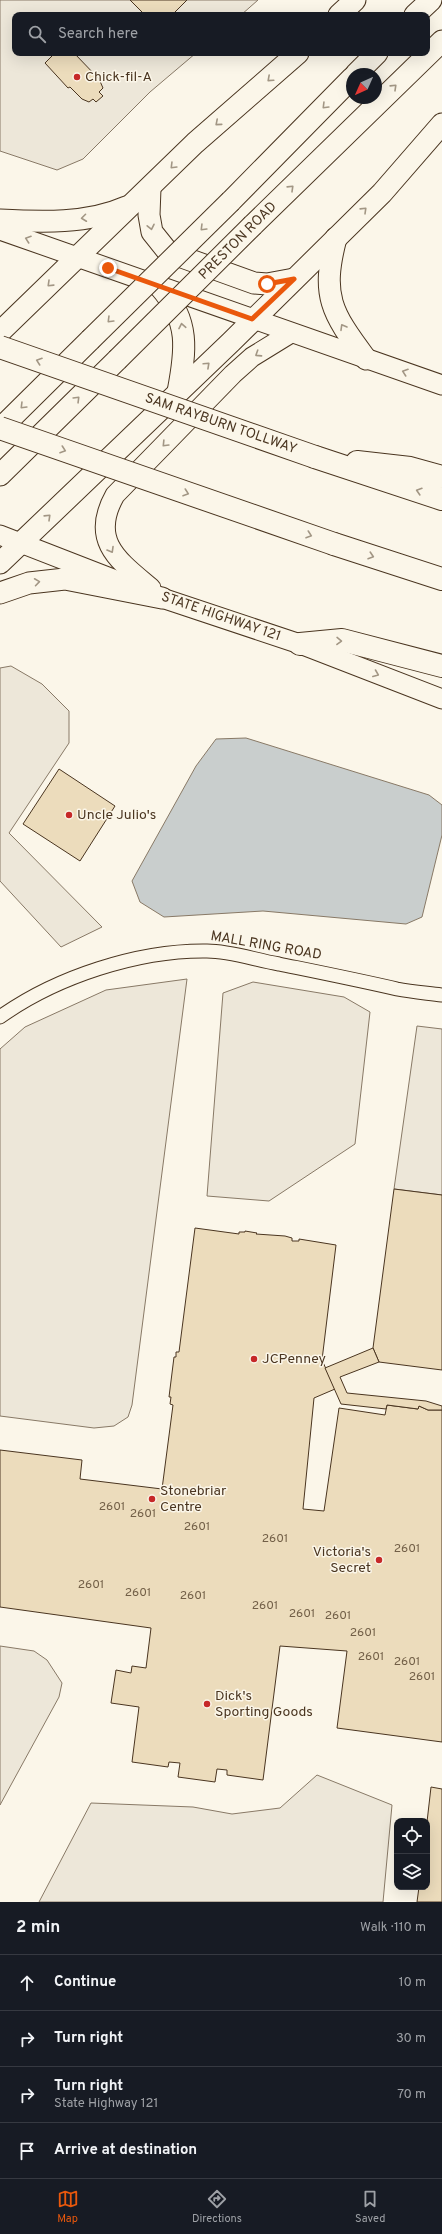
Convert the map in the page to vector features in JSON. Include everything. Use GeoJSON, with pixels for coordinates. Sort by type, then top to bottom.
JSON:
{"type":"FeatureCollection","features":[{"type":"Feature","properties":{"kind":"highway","name":"SAM RAYBURN TOLLWAY"},"geometry":{"type":"LineString","coordinates":[[0,347],[315,457],[442,499]]}},
{"type":"Feature","properties":{"kind":"highway"},"geometry":{"type":"LineString","coordinates":[[0,428],[334,544],[442,579]]}},
{"type":"Feature","properties":{"kind":"highway"},"geometry":{"type":"LineString","coordinates":[[315,457],[410,468],[442,478]]}},
{"type":"Feature","properties":{"kind":"highway"},"geometry":{"type":"LineString","coordinates":[[300,644],[342,640],[442,666]]}},
{"type":"Feature","properties":{"kind":"main road"},"geometry":{"type":"LineString","coordinates":[[342,12],[355,0]]}},
{"type":"Feature","properties":{"kind":"main road"},"geometry":{"type":"LineString","coordinates":[[418,12],[430,0]]}},
{"type":"Feature","properties":{"kind":"main road","name":"PRESTON ROAD"},"geometry":{"type":"LineString","coordinates":[[430,53],[442,41]]}},
{"type":"Feature","properties":{"kind":"main road"},"geometry":{"type":"LineString","coordinates":[[0,332],[134,204],[195,143],[295,56]]}},
{"type":"Feature","properties":{"kind":"main road"},"geometry":{"type":"LineString","coordinates":[[362,68],[374,56]]}},
{"type":"Feature","properties":{"kind":"main road","name":"PRESTON ROAD"},"geometry":{"type":"LineString","coordinates":[[0,475],[427,56]]}},
{"type":"Feature","properties":{"kind":"main road"},"geometry":{"type":"LineString","coordinates":[[0,428],[231,201],[346,84]]}},
{"type":"Feature","properties":{"kind":"main road"},"geometry":{"type":"LineString","coordinates":[[0,563],[382,193],[442,124]]}},
{"type":"Feature","properties":{"kind":"main road"},"geometry":{"type":"LineString","coordinates":[[150,188],[149,215],[152,232],[168,252],[254,283],[267,284],[294,279]]}},
{"type":"Feature","properties":{"kind":"main road"},"geometry":{"type":"LineString","coordinates":[[0,220],[78,219],[114,212],[134,204]]}},
{"type":"Feature","properties":{"kind":"main road"},"geometry":{"type":"LineString","coordinates":[[0,230],[442,385]]}},
{"type":"Feature","properties":{"kind":"main road"},"geometry":{"type":"LineString","coordinates":[[336,238],[328,282],[331,300],[347,334],[366,359]]}},
{"type":"Feature","properties":{"kind":"main road"},"geometry":{"type":"LineString","coordinates":[[160,287],[171,299],[180,318],[184,338],[185,356],[178,392]]}},
{"type":"Feature","properties":{"kind":"main road"},"geometry":{"type":"LineString","coordinates":[[162,598],[117,560],[109,547],[105,525],[109,504],[115,495],[233,374],[252,357],[291,333]]}},
{"type":"Feature","properties":{"kind":"main road","name":"STATE HIGHWAY 121"},"geometry":{"type":"LineString","coordinates":[[0,535],[162,598],[300,644],[442,699]]}},
{"type":"Feature","properties":{"kind":"main road"},"geometry":{"type":"LineString","coordinates":[[0,593],[29,583],[65,578],[162,598]]}},
{"type":"Feature","properties":{"kind":"street","name":"MALL RING ROAD"},"geometry":{"type":"LineString","coordinates":[[0,1017],[35,994],[75,977],[109,966],[169,953],[207,951],[356,978],[398,989],[442,995]]}},
{"type":"Feature","properties":{"kind":"shaded area"},"geometry":{"type":"Polygon","coordinates":[[[0,0],[258,0],[244,12],[12,12],[12,56],[192,56],[150,92],[83,159],[57,170],[0,151],[0,0]]]}},
{"type":"Feature","properties":{"kind":"shaded area"},"geometry":{"type":"Polygon","coordinates":[[[11,666],[42,684],[69,711],[69,743],[9,833],[102,927],[61,947],[0,881],[0,668],[11,666]]]}},
{"type":"Feature","properties":{"kind":"shaded area"},"geometry":{"type":"Polygon","coordinates":[[[246,738],[429,795],[442,805],[442,835],[422,917],[406,924],[263,911],[164,917],[140,902],[132,881],[196,766],[216,739],[246,738]]]}},
{"type":"Feature","properties":{"kind":"shaded area"},"geometry":{"type":"Polygon","coordinates":[[[187,979],[132,1405],[128,1417],[114,1426],[94,1428],[0,1416],[0,1049],[25,1027],[106,990],[187,979]]]}},
{"type":"Feature","properties":{"kind":"shaded area"},"geometry":{"type":"Polygon","coordinates":[[[253,982],[344,997],[370,1012],[355,1144],[269,1201],[207,1196],[223,993],[253,982]]]}},
{"type":"Feature","properties":{"kind":"shaded area"},"geometry":{"type":"Polygon","coordinates":[[[417,1026],[442,1029],[442,1195],[394,1189],[417,1026]]]}},
{"type":"Feature","properties":{"kind":"shaded area"},"geometry":{"type":"Polygon","coordinates":[[[0,1646],[34,1651],[47,1660],[62,1683],[59,1697],[0,1805],[0,1646]]]}},
{"type":"Feature","properties":{"kind":"shaded area"},"geometry":{"type":"Polygon","coordinates":[[[317,1775],[392,1805],[383,1902],[39,1902],[91,1803],[193,1807],[232,1814],[280,1808],[317,1775]]]}},
{"type":"Feature","properties":{"kind":"building"},"geometry":{"type":"Polygon","coordinates":[[[130,0],[187,0],[175,12],[142,12],[130,0]]]}},
{"type":"Feature","properties":{"kind":"building","name":"Chick-fil-A"},"geometry":{"type":"Polygon","coordinates":[[[52,56],[77,56],[99,79],[103,88],[99,92],[103,96],[96,102],[93,99],[89,102],[82,99],[70,87],[68,88],[45,63],[52,56]]]}},
{"type":"Feature","properties":{"kind":"building","name":"Uncle Julio's"},"geometry":{"type":"Polygon","coordinates":[[[59,769],[115,806],[80,861],[23,824],[59,769]]]}},
{"type":"Feature","properties":{"kind":"building"},"geometry":{"type":"Polygon","coordinates":[[[394,1189],[442,1195],[442,1370],[379,1362],[373,1348],[394,1189]]]}},
{"type":"Feature","properties":{"kind":"building","name":"Stonebriar Centre"},"geometry":{"type":"Polygon","coordinates":[[[195,1228],[239,1234],[239,1232],[245,1231],[257,1233],[256,1234],[285,1236],[292,1238],[292,1241],[299,1241],[299,1239],[336,1245],[322,1360],[335,1389],[314,1398],[303,1509],[324,1511],[339,1408],[385,1415],[387,1405],[418,1409],[419,1406],[428,1410],[442,1410],[442,1742],[337,1728],[347,1651],[280,1646],[263,1780],[227,1775],[227,1770],[217,1769],[215,1782],[178,1777],[180,1763],[169,1762],[168,1767],[132,1762],[139,1707],[111,1703],[116,1670],[131,1673],[132,1666],[146,1668],[151,1628],[0,1607],[0,1450],[82,1460],[80,1479],[162,1489],[173,1405],[170,1404],[171,1397],[169,1397],[174,1357],[176,1357],[176,1352],[179,1352],[195,1228]]]}},
{"type":"Feature","properties":{"kind":"building"},"geometry":{"type":"Polygon","coordinates":[[[373,1348],[379,1362],[340,1377],[347,1393],[426,1401],[442,1406],[442,1410],[428,1410],[419,1406],[418,1409],[387,1405],[386,1409],[341,1404],[325,1368],[373,1348]]]}},
{"type":"Feature","properties":{"kind":"building"},"geometry":{"type":"Polygon","coordinates":[[[431,1787],[442,1789],[442,1902],[417,1902],[419,1890],[430,1890],[430,1818],[427,1818],[431,1787]]]}},
{"type":"Feature","properties":{"kind":"place","name":"Chick-fil-A"},"geometry":{"type":"Point","coordinates":[77,77]}},
{"type":"Feature","properties":{"kind":"place","name":"Uncle Julio's"},"geometry":{"type":"Point","coordinates":[69,815]}},
{"type":"Feature","properties":{"kind":"place","name":"JCPenney"},"geometry":{"type":"Point","coordinates":[254,1359]}},
{"type":"Feature","properties":{"kind":"place","name":"Stonebriar Centre"},"geometry":{"type":"Point","coordinates":[152,1499]}},
{"type":"Feature","properties":{"kind":"place","name":"Victoria's Secret"},"geometry":{"type":"Point","coordinates":[379,1560]}},
{"type":"Feature","properties":{"kind":"place","name":"Dick's Sporting Goods"},"geometry":{"type":"Point","coordinates":[207,1704]}},
{"type":"Feature","properties":{"kind":"route"},"geometry":{"type":"LineString","coordinates":[[108,268],[252,319],[294,279],[267,284]]}}]}
